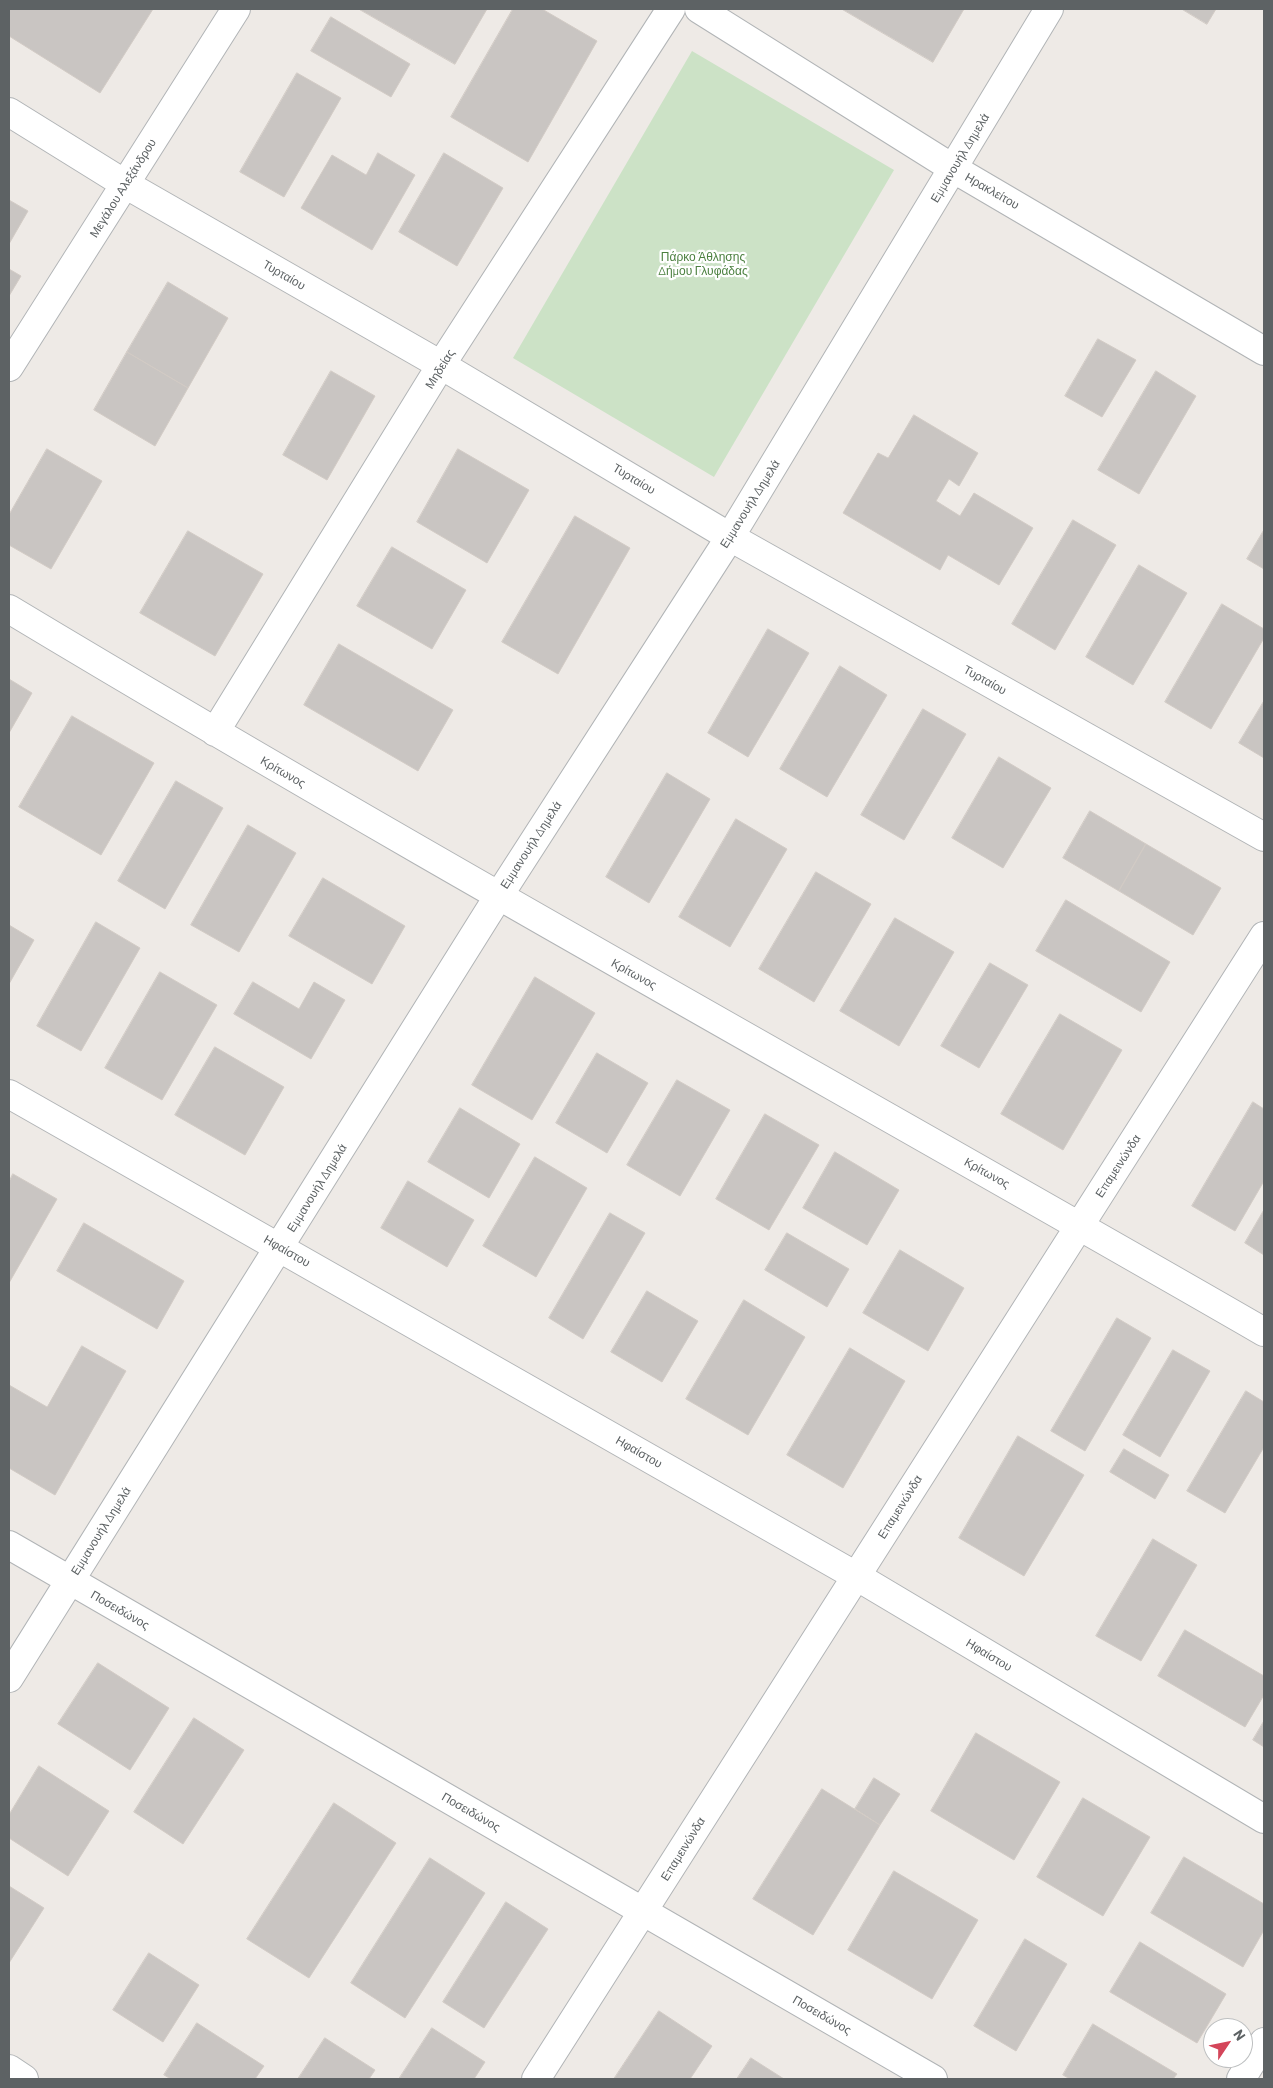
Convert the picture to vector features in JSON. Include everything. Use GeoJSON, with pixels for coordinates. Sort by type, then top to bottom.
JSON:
{"type":"FeatureCollection","features":[{"type":"Feature","properties":{"kind":"street","name":"Μεγάλου Αλεξάνδρου"},"geometry":{"type":"LineString","coordinates":[[9,367],[236,9]]}},
{"type":"Feature","properties":{"kind":"street","name":"Μηδείας"},"geometry":{"type":"LineString","coordinates":[[215,732],[442,365],[671,9]]}},
{"type":"Feature","properties":{"kind":"street","name":"Ηρακλείτου"},"geometry":{"type":"LineString","coordinates":[[699,9],[954,169],[1264,351]]}},
{"type":"Feature","properties":{"kind":"street","name":"Εμμανουήλ Δημελά"},"geometry":{"type":"LineString","coordinates":[[9,1678],[498,897],[730,537],[1049,9]]}},
{"type":"Feature","properties":{"kind":"street","name":"Τυρταίου"},"geometry":{"type":"LineString","coordinates":[[9,112],[125,184],[442,365],[730,537],[1264,837]]}},
{"type":"Feature","properties":{"kind":"street","name":"Κρίτωνος"},"geometry":{"type":"LineString","coordinates":[[9,608],[215,732],[498,897],[1080,1225],[1264,1332]]}},
{"type":"Feature","properties":{"kind":"street","name":"Επαμεινώνδα"},"geometry":{"type":"LineString","coordinates":[[536,2079],[1264,936]]}},
{"type":"Feature","properties":{"kind":"street","name":"Ηφαίστου"},"geometry":{"type":"LineString","coordinates":[[9,1094],[856,1576],[1264,1818]]}},
{"type":"Feature","properties":{"kind":"street","name":"Ποσειδώνος"},"geometry":{"type":"LineString","coordinates":[[9,1545],[933,2079]]}},
{"type":"Feature","properties":{"kind":"street"},"geometry":{"type":"LineString","coordinates":[[1241,2079],[1264,2042]]}},
{"type":"Feature","properties":{"kind":"street"},"geometry":{"type":"LineString","coordinates":[[9,2069],[24,2079]]}},
{"type":"Feature","properties":{"kind":"green space","name":"Πάρκο Άθλησης Δήμου Γλυφάδας"},"geometry":{"type":"Polygon","coordinates":[[[692,51],[894,170],[714,477],[513,358],[692,51]]]}},
{"type":"Feature","properties":{"kind":"building"},"geometry":{"type":"Polygon","coordinates":[[[9,9],[153,9],[100,93],[9,36],[9,9]]]}},
{"type":"Feature","properties":{"kind":"building"},"geometry":{"type":"Polygon","coordinates":[[[359,9],[487,9],[455,64],[359,9]]]}},
{"type":"Feature","properties":{"kind":"building"},"geometry":{"type":"Polygon","coordinates":[[[513,9],[542,9],[597,41],[528,162],[451,117],[513,9]]]}},
{"type":"Feature","properties":{"kind":"building"},"geometry":{"type":"Polygon","coordinates":[[[842,9],[964,9],[933,62],[842,9]]]}},
{"type":"Feature","properties":{"kind":"building"},"geometry":{"type":"Polygon","coordinates":[[[1182,9],[1216,9],[1207,24],[1182,9]]]}},
{"type":"Feature","properties":{"kind":"building"},"geometry":{"type":"Polygon","coordinates":[[[331,17],[410,64],[391,97],[311,51],[331,17]]]}},
{"type":"Feature","properties":{"kind":"building"},"geometry":{"type":"Polygon","coordinates":[[[297,73],[341,98],[284,197],[240,172],[297,73]]]}},
{"type":"Feature","properties":{"kind":"building"},"geometry":{"type":"Polygon","coordinates":[[[378,153],[415,175],[372,250],[301,208],[332,155],[366,175],[378,153]]]}},
{"type":"Feature","properties":{"kind":"building"},"geometry":{"type":"Polygon","coordinates":[[[444,153],[503,188],[457,266],[399,232],[444,153]]]}},
{"type":"Feature","properties":{"kind":"building"},"geometry":{"type":"Polygon","coordinates":[[[9,200],[28,211],[9,244],[9,200]]]}},
{"type":"Feature","properties":{"kind":"building"},"geometry":{"type":"Polygon","coordinates":[[[9,269],[21,276],[9,296],[9,269]]]}},
{"type":"Feature","properties":{"kind":"building"},"geometry":{"type":"Polygon","coordinates":[[[168,282],[228,318],[188,388],[127,352],[168,282]]]}},
{"type":"Feature","properties":{"kind":"building"},"geometry":{"type":"Polygon","coordinates":[[[1098,339],[1136,360],[1102,417],[1065,396],[1098,339]]]}},
{"type":"Feature","properties":{"kind":"building"},"geometry":{"type":"Polygon","coordinates":[[[127,352],[188,388],[155,446],[94,410],[127,352]]]}},
{"type":"Feature","properties":{"kind":"building"},"geometry":{"type":"Polygon","coordinates":[[[331,371],[375,396],[327,480],[283,455],[331,371]]]}},
{"type":"Feature","properties":{"kind":"building"},"geometry":{"type":"Polygon","coordinates":[[[1156,371],[1196,396],[1139,494],[1098,470],[1156,371]]]}},
{"type":"Feature","properties":{"kind":"building"},"geometry":{"type":"Polygon","coordinates":[[[914,415],[978,453],[959,486],[949,479],[936,501],[960,516],[974,493],[1033,528],[999,585],[948,555],[940,570],[843,513],[878,453],[888,458],[914,415]]]}},
{"type":"Feature","properties":{"kind":"building"},"geometry":{"type":"Polygon","coordinates":[[[47,449],[102,481],[51,569],[9,545],[9,515],[47,449]]]}},
{"type":"Feature","properties":{"kind":"building"},"geometry":{"type":"Polygon","coordinates":[[[458,449],[529,490],[487,563],[417,522],[458,449]]]}},
{"type":"Feature","properties":{"kind":"building"},"geometry":{"type":"Polygon","coordinates":[[[575,516],[630,548],[558,674],[502,642],[575,516]]]}},
{"type":"Feature","properties":{"kind":"building"},"geometry":{"type":"Polygon","coordinates":[[[1073,520],[1116,545],[1055,650],[1012,624],[1073,520]]]}},
{"type":"Feature","properties":{"kind":"building"},"geometry":{"type":"Polygon","coordinates":[[[1264,530],[1264,569],[1247,559],[1264,530]]]}},
{"type":"Feature","properties":{"kind":"building"},"geometry":{"type":"Polygon","coordinates":[[[188,531],[263,574],[215,656],[140,613],[188,531]]]}},
{"type":"Feature","properties":{"kind":"building"},"geometry":{"type":"Polygon","coordinates":[[[392,547],[466,590],[432,649],[357,606],[392,547]]]}},
{"type":"Feature","properties":{"kind":"building"},"geometry":{"type":"Polygon","coordinates":[[[1139,565],[1187,593],[1133,685],[1086,657],[1139,565]]]}},
{"type":"Feature","properties":{"kind":"building"},"geometry":{"type":"Polygon","coordinates":[[[1222,604],[1264,629],[1264,638],[1211,729],[1165,702],[1222,604]]]}},
{"type":"Feature","properties":{"kind":"building"},"geometry":{"type":"Polygon","coordinates":[[[768,629],[809,653],[748,757],[708,733],[768,629]]]}},
{"type":"Feature","properties":{"kind":"building"},"geometry":{"type":"Polygon","coordinates":[[[339,644],[453,710],[418,771],[304,705],[339,644]]]}},
{"type":"Feature","properties":{"kind":"building"},"geometry":{"type":"Polygon","coordinates":[[[840,666],[887,695],[827,797],[780,769],[840,666]]]}},
{"type":"Feature","properties":{"kind":"building"},"geometry":{"type":"Polygon","coordinates":[[[9,679],[32,693],[9,733],[9,679]]]}},
{"type":"Feature","properties":{"kind":"building"},"geometry":{"type":"Polygon","coordinates":[[[1264,701],[1264,758],[1239,743],[1264,701]]]}},
{"type":"Feature","properties":{"kind":"building"},"geometry":{"type":"Polygon","coordinates":[[[923,709],[966,734],[904,840],[861,815],[923,709]]]}},
{"type":"Feature","properties":{"kind":"building"},"geometry":{"type":"Polygon","coordinates":[[[72,716],[154,763],[101,855],[19,807],[72,716]]]}},
{"type":"Feature","properties":{"kind":"building"},"geometry":{"type":"Polygon","coordinates":[[[999,757],[1051,788],[1003,868],[952,838],[999,757]]]}},
{"type":"Feature","properties":{"kind":"building"},"geometry":{"type":"Polygon","coordinates":[[[667,773],[710,799],[649,903],[606,877],[667,773]]]}},
{"type":"Feature","properties":{"kind":"building"},"geometry":{"type":"Polygon","coordinates":[[[176,781],[223,808],[165,909],[118,881],[176,781]]]}},
{"type":"Feature","properties":{"kind":"building"},"geometry":{"type":"Polygon","coordinates":[[[1090,811],[1146,844],[1119,891],[1063,858],[1090,811]]]}},
{"type":"Feature","properties":{"kind":"building"},"geometry":{"type":"Polygon","coordinates":[[[736,819],[787,849],[730,947],[679,917],[736,819]]]}},
{"type":"Feature","properties":{"kind":"building"},"geometry":{"type":"Polygon","coordinates":[[[248,825],[296,853],[239,952],[191,925],[248,825]]]}},
{"type":"Feature","properties":{"kind":"building"},"geometry":{"type":"Polygon","coordinates":[[[1146,844],[1221,888],[1193,935],[1119,891],[1146,844]]]}},
{"type":"Feature","properties":{"kind":"building"},"geometry":{"type":"Polygon","coordinates":[[[816,872],[871,904],[814,1002],[759,969],[816,872]]]}},
{"type":"Feature","properties":{"kind":"building"},"geometry":{"type":"Polygon","coordinates":[[[323,878],[405,926],[372,984],[289,936],[323,878]]]}},
{"type":"Feature","properties":{"kind":"building"},"geometry":{"type":"Polygon","coordinates":[[[1066,900],[1170,962],[1141,1012],[1036,951],[1066,900]]]}},
{"type":"Feature","properties":{"kind":"building"},"geometry":{"type":"Polygon","coordinates":[[[895,918],[954,952],[899,1046],[840,1011],[895,918]]]}},
{"type":"Feature","properties":{"kind":"building"},"geometry":{"type":"Polygon","coordinates":[[[96,922],[140,948],[81,1051],[37,1026],[96,922]]]}},
{"type":"Feature","properties":{"kind":"building"},"geometry":{"type":"Polygon","coordinates":[[[9,925],[34,940],[9,984],[9,925]]]}},
{"type":"Feature","properties":{"kind":"building"},"geometry":{"type":"Polygon","coordinates":[[[990,963],[1028,985],[979,1068],[941,1046],[990,963]]]}},
{"type":"Feature","properties":{"kind":"building"},"geometry":{"type":"Polygon","coordinates":[[[160,972],[217,1005],[162,1100],[105,1068],[160,972]]]}},
{"type":"Feature","properties":{"kind":"building"},"geometry":{"type":"Polygon","coordinates":[[[535,977],[595,1013],[532,1120],[472,1085],[535,977]]]}},
{"type":"Feature","properties":{"kind":"building"},"geometry":{"type":"Polygon","coordinates":[[[253,982],[299,1009],[314,982],[345,1000],[311,1059],[234,1014],[253,982]]]}},
{"type":"Feature","properties":{"kind":"building"},"geometry":{"type":"Polygon","coordinates":[[[1060,1014],[1122,1050],[1063,1150],[1001,1114],[1060,1014]]]}},
{"type":"Feature","properties":{"kind":"building"},"geometry":{"type":"Polygon","coordinates":[[[215,1047],[284,1087],[245,1155],[175,1115],[215,1047]]]}},
{"type":"Feature","properties":{"kind":"building"},"geometry":{"type":"Polygon","coordinates":[[[597,1053],[648,1083],[607,1153],[556,1123],[597,1053]]]}},
{"type":"Feature","properties":{"kind":"building"},"geometry":{"type":"Polygon","coordinates":[[[677,1080],[730,1110],[680,1196],[627,1165],[677,1080]]]}},
{"type":"Feature","properties":{"kind":"building"},"geometry":{"type":"Polygon","coordinates":[[[1253,1102],[1264,1109],[1264,1181],[1235,1231],[1192,1206],[1253,1102]]]}},
{"type":"Feature","properties":{"kind":"building"},"geometry":{"type":"Polygon","coordinates":[[[460,1108],[520,1144],[489,1198],[428,1162],[460,1108]]]}},
{"type":"Feature","properties":{"kind":"building"},"geometry":{"type":"Polygon","coordinates":[[[765,1114],[819,1145],[769,1230],[716,1199],[765,1114]]]}},
{"type":"Feature","properties":{"kind":"building"},"geometry":{"type":"Polygon","coordinates":[[[835,1152],[899,1190],[867,1245],[803,1208],[835,1152]]]}},
{"type":"Feature","properties":{"kind":"building"},"geometry":{"type":"Polygon","coordinates":[[[535,1157],[587,1188],[536,1277],[483,1246],[535,1157]]]}},
{"type":"Feature","properties":{"kind":"building"},"geometry":{"type":"Polygon","coordinates":[[[13,1174],[57,1199],[9,1283],[9,1182],[13,1174]]]}},
{"type":"Feature","properties":{"kind":"building"},"geometry":{"type":"Polygon","coordinates":[[[408,1181],[474,1220],[447,1267],[381,1228],[408,1181]]]}},
{"type":"Feature","properties":{"kind":"building"},"geometry":{"type":"Polygon","coordinates":[[[1264,1210],[1264,1255],[1245,1243],[1264,1210]]]}},
{"type":"Feature","properties":{"kind":"building"},"geometry":{"type":"Polygon","coordinates":[[[610,1213],[645,1233],[583,1339],[549,1318],[610,1213]]]}},
{"type":"Feature","properties":{"kind":"building"},"geometry":{"type":"Polygon","coordinates":[[[84,1223],[184,1281],[157,1329],[57,1271],[84,1223]]]}},
{"type":"Feature","properties":{"kind":"building"},"geometry":{"type":"Polygon","coordinates":[[[787,1233],[849,1269],[827,1307],[765,1270],[787,1233]]]}},
{"type":"Feature","properties":{"kind":"building"},"geometry":{"type":"Polygon","coordinates":[[[900,1250],[964,1288],[928,1351],[863,1313],[900,1250]]]}},
{"type":"Feature","properties":{"kind":"building"},"geometry":{"type":"Polygon","coordinates":[[[647,1291],[698,1321],[662,1382],[611,1352],[647,1291]]]}},
{"type":"Feature","properties":{"kind":"building"},"geometry":{"type":"Polygon","coordinates":[[[744,1300],[805,1337],[748,1435],[686,1399],[744,1300]]]}},
{"type":"Feature","properties":{"kind":"building"},"geometry":{"type":"Polygon","coordinates":[[[1117,1318],[1151,1338],[1085,1451],[1051,1431],[1117,1318]]]}},
{"type":"Feature","properties":{"kind":"building"},"geometry":{"type":"Polygon","coordinates":[[[82,1346],[126,1371],[55,1495],[9,1468],[9,1385],[47,1407],[82,1346]]]}},
{"type":"Feature","properties":{"kind":"building"},"geometry":{"type":"Polygon","coordinates":[[[850,1348],[905,1381],[843,1488],[787,1455],[850,1348]]]}},
{"type":"Feature","properties":{"kind":"building"},"geometry":{"type":"Polygon","coordinates":[[[1173,1350],[1210,1371],[1160,1457],[1123,1435],[1173,1350]]]}},
{"type":"Feature","properties":{"kind":"building"},"geometry":{"type":"Polygon","coordinates":[[[1246,1391],[1264,1402],[1264,1447],[1225,1513],[1187,1491],[1246,1391]]]}},
{"type":"Feature","properties":{"kind":"building"},"geometry":{"type":"Polygon","coordinates":[[[1018,1436],[1084,1475],[1024,1576],[959,1538],[1018,1436]]]}},
{"type":"Feature","properties":{"kind":"building"},"geometry":{"type":"Polygon","coordinates":[[[1124,1449],[1169,1475],[1155,1499],[1110,1472],[1124,1449]]]}},
{"type":"Feature","properties":{"kind":"building"},"geometry":{"type":"Polygon","coordinates":[[[1153,1539],[1197,1565],[1141,1661],[1096,1636],[1153,1539]]]}},
{"type":"Feature","properties":{"kind":"building"},"geometry":{"type":"Polygon","coordinates":[[[1185,1630],[1264,1676],[1264,1695],[1245,1727],[1158,1676],[1185,1630]]]}},
{"type":"Feature","properties":{"kind":"building"},"geometry":{"type":"Polygon","coordinates":[[[98,1663],[169,1708],[130,1770],[58,1724],[98,1663]]]}},
{"type":"Feature","properties":{"kind":"building"},"geometry":{"type":"Polygon","coordinates":[[[194,1718],[244,1750],[183,1844],[134,1812],[194,1718]]]}},
{"type":"Feature","properties":{"kind":"building"},"geometry":{"type":"Polygon","coordinates":[[[1264,1721],[1264,1747],[1253,1740],[1264,1721]]]}},
{"type":"Feature","properties":{"kind":"building"},"geometry":{"type":"Polygon","coordinates":[[[976,1733],[1060,1782],[1014,1860],[931,1811],[976,1733]]]}},
{"type":"Feature","properties":{"kind":"building"},"geometry":{"type":"Polygon","coordinates":[[[39,1766],[109,1811],[68,1876],[9,1838],[9,1815],[39,1766]]]}},
{"type":"Feature","properties":{"kind":"building"},"geometry":{"type":"Polygon","coordinates":[[[874,1778],[900,1794],[880,1825],[855,1809],[874,1778]]]}},
{"type":"Feature","properties":{"kind":"building"},"geometry":{"type":"Polygon","coordinates":[[[822,1789],[880,1825],[813,1935],[753,1899],[822,1789]]]}},
{"type":"Feature","properties":{"kind":"building"},"geometry":{"type":"Polygon","coordinates":[[[1083,1798],[1150,1837],[1103,1916],[1037,1877],[1083,1798]]]}},
{"type":"Feature","properties":{"kind":"building"},"geometry":{"type":"Polygon","coordinates":[[[334,1803],[396,1843],[309,1978],[247,1939],[334,1803]]]}},
{"type":"Feature","properties":{"kind":"building"},"geometry":{"type":"Polygon","coordinates":[[[1184,1857],[1264,1904],[1264,1930],[1243,1967],[1151,1913],[1184,1857]]]}},
{"type":"Feature","properties":{"kind":"building"},"geometry":{"type":"Polygon","coordinates":[[[430,1858],[485,1893],[405,2018],[351,1983],[430,1858]]]}},
{"type":"Feature","properties":{"kind":"building"},"geometry":{"type":"Polygon","coordinates":[[[894,1871],[978,1920],[932,1999],[848,1950],[894,1871]]]}},
{"type":"Feature","properties":{"kind":"building"},"geometry":{"type":"Polygon","coordinates":[[[9,1886],[44,1908],[9,1963],[9,1886]]]}},
{"type":"Feature","properties":{"kind":"building"},"geometry":{"type":"Polygon","coordinates":[[[506,1902],[548,1929],[484,2028],[443,2002],[506,1902]]]}},
{"type":"Feature","properties":{"kind":"building"},"geometry":{"type":"Polygon","coordinates":[[[1025,1939],[1067,1964],[1016,2051],[974,2026],[1025,1939]]]}},
{"type":"Feature","properties":{"kind":"building"},"geometry":{"type":"Polygon","coordinates":[[[1140,1942],[1226,1994],[1212,2018],[1203,2018],[1203,2033],[1197,2043],[1110,1992],[1140,1942]]]}},
{"type":"Feature","properties":{"kind":"building"},"geometry":{"type":"Polygon","coordinates":[[[149,1953],[199,1985],[163,2042],[113,2010],[149,1953]]]}},
{"type":"Feature","properties":{"kind":"building"},"geometry":{"type":"Polygon","coordinates":[[[659,2011],[712,2046],[690,2079],[614,2079],[659,2011]]]}},
{"type":"Feature","properties":{"kind":"building"},"geometry":{"type":"Polygon","coordinates":[[[197,2023],[264,2066],[255,2079],[171,2079],[164,2075],[197,2023]]]}},
{"type":"Feature","properties":{"kind":"building"},"geometry":{"type":"Polygon","coordinates":[[[1093,2024],[1177,2074],[1173,2079],[1070,2079],[1063,2075],[1093,2024]]]}},
{"type":"Feature","properties":{"kind":"building"},"geometry":{"type":"Polygon","coordinates":[[[432,2028],[485,2062],[474,2079],[399,2079],[432,2028]]]}},
{"type":"Feature","properties":{"kind":"building"},"geometry":{"type":"Polygon","coordinates":[[[325,2038],[375,2070],[369,2079],[298,2079],[325,2038]]]}},
{"type":"Feature","properties":{"kind":"building"},"geometry":{"type":"Polygon","coordinates":[[[751,2058],[784,2079],[737,2079],[751,2058]]]}}]}
